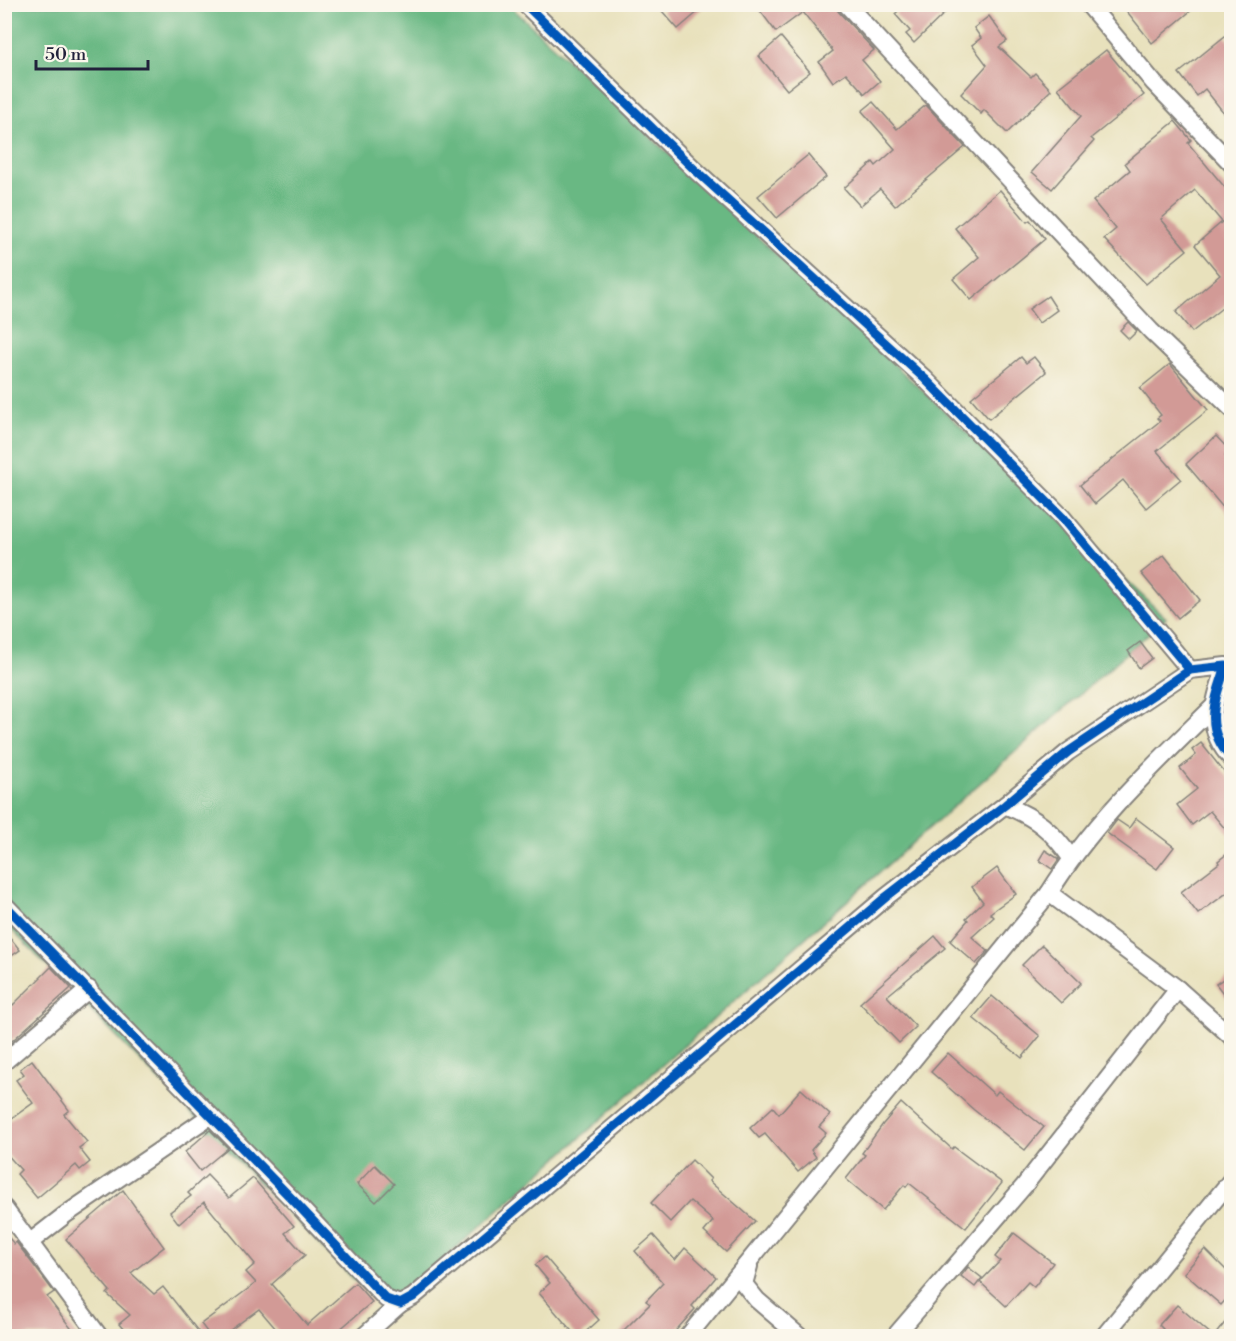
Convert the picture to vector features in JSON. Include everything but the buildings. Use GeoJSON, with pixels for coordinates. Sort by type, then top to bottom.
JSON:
{"type":"FeatureCollection","features":[{"type":"Feature","properties":{"kind":"street"},"geometry":{"type":"LineString","coordinates":[[525,4],[694,169],[925,379],[1062,517],[1190,670]]}},
{"type":"Feature","properties":{"kind":"street"},"geometry":{"type":"LineString","coordinates":[[846,4],[1151,331],[1232,409]]}},
{"type":"Feature","properties":{"kind":"street"},"geometry":{"type":"LineString","coordinates":[[1088,4],[1154,83],[1232,164]]}},
{"type":"Feature","properties":{"kind":"street"},"geometry":{"type":"LineString","coordinates":[[364,1336],[886,897],[1005,805],[1068,752],[1190,670],[1229,663]]}},
{"type":"Feature","properties":{"kind":"street"},"geometry":{"type":"LineString","coordinates":[[1229,663],[1213,707],[1212,725],[1232,759]]}},
{"type":"Feature","properties":{"kind":"street"},"geometry":{"type":"LineString","coordinates":[[688,1336],[1049,893],[1071,858],[1131,789],[1213,707]]}},
{"type":"Feature","properties":{"kind":"street"},"geometry":{"type":"LineString","coordinates":[[1005,805],[1033,816],[1058,839],[1071,858]]}},
{"type":"Feature","properties":{"kind":"street"},"geometry":{"type":"LineString","coordinates":[[1049,893],[1178,989],[1232,1037]]}},
{"type":"Feature","properties":{"kind":"street"},"geometry":{"type":"LineString","coordinates":[[4,904],[295,1202],[386,1299],[400,1304]]}},
{"type":"Feature","properties":{"kind":"street"},"geometry":{"type":"LineString","coordinates":[[4,1062],[89,989]]}},
{"type":"Feature","properties":{"kind":"street"},"geometry":{"type":"LineString","coordinates":[[895,1336],[1024,1186],[1178,989]]}},
{"type":"Feature","properties":{"kind":"street"},"geometry":{"type":"LineString","coordinates":[[29,1243],[65,1215],[210,1116]]}},
{"type":"Feature","properties":{"kind":"street"},"geometry":{"type":"LineString","coordinates":[[1104,1336],[1232,1179]]}},
{"type":"Feature","properties":{"kind":"street"},"geometry":{"type":"LineString","coordinates":[[4,1208],[99,1336]]}},
{"type":"Feature","properties":{"kind":"street"},"geometry":{"type":"LineString","coordinates":[[750,1262],[744,1284],[757,1300],[799,1336]]}},
{"type":"Feature","properties":{"kind":"green space"},"geometry":{"type":"Polygon","coordinates":[[[4,5],[509,5],[1166,618],[385,1311],[5,923],[4,5]]]}},
{"type":"Feature","properties":{"kind":"cycle path"},"geometry":{"type":"LineString","coordinates":[[525,4],[694,169],[925,379],[1062,517],[1190,670]]}},
{"type":"Feature","properties":{"kind":"cycle path"},"geometry":{"type":"LineString","coordinates":[[4,904],[295,1202],[386,1299],[400,1304],[413,1297],[886,897],[1005,805],[1068,752],[1190,670],[1226,666],[1215,702],[1214,725],[1217,736],[1232,759]]}}]}
